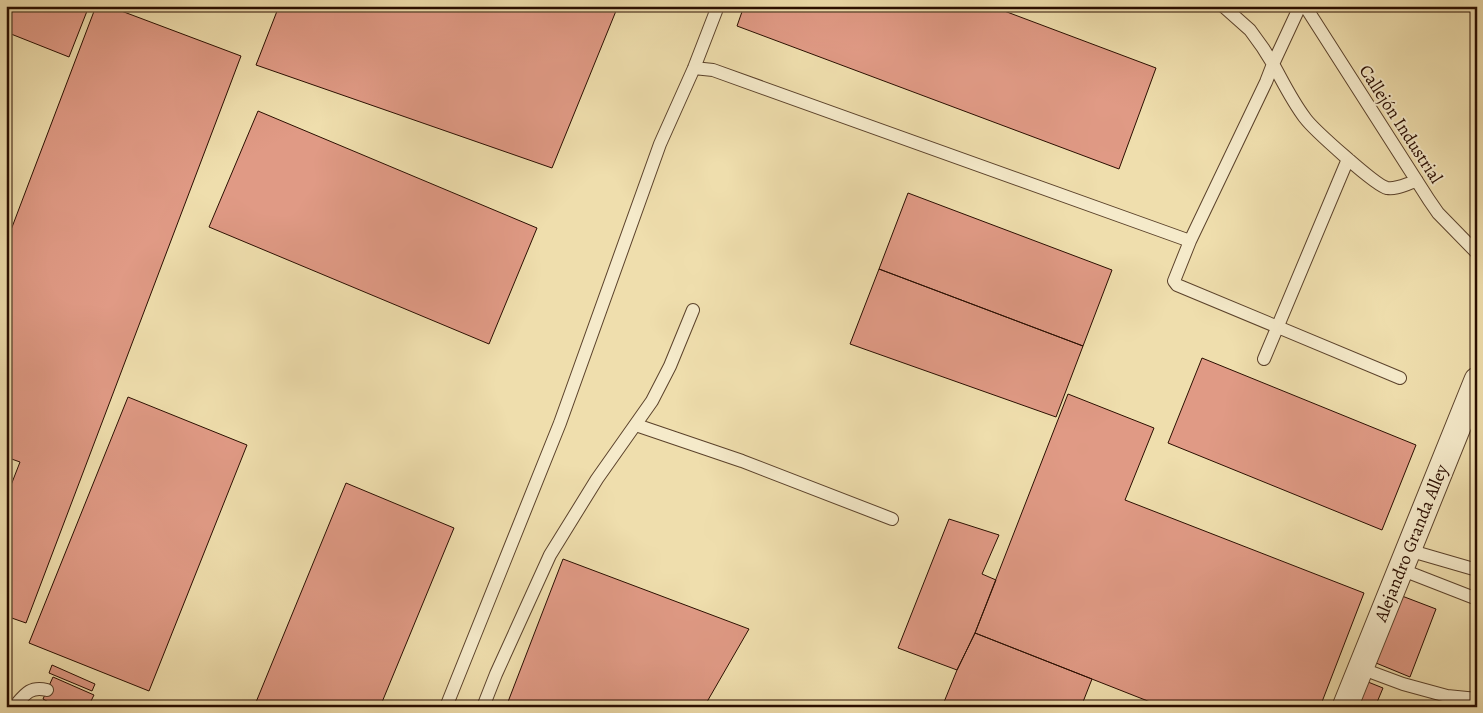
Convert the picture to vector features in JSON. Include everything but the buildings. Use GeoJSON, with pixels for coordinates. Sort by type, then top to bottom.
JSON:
{"type":"FeatureCollection","features":[{"type":"Feature","properties":{"kind":"street","name":"Alejandro Granda Alley"},"geometry":{"type":"LineString","coordinates":[[1345,707],[1404,560],[1474,396]]}},
{"type":"Feature","properties":{"kind":"lane"},"geometry":{"type":"LineString","coordinates":[[446,707],[560,423],[660,144],[694,68],[718,6]]}},
{"type":"Feature","properties":{"kind":"lane"},"geometry":{"type":"LineString","coordinates":[[1223,6],[1250,30],[1273,64],[1306,120],[1348,159],[1379,185],[1386,188],[1394,188],[1417,181]]}},
{"type":"Feature","properties":{"kind":"lane"},"geometry":{"type":"LineString","coordinates":[[1300,6],[1190,241],[1174,281],[1177,285],[1400,378]]}},
{"type":"Feature","properties":{"kind":"lane","name":"Callejón Industrial"},"geometry":{"type":"LineString","coordinates":[[1305,6],[1438,213],[1477,253]]}},
{"type":"Feature","properties":{"kind":"lane"},"geometry":{"type":"LineString","coordinates":[[694,68],[713,70],[1190,241]]}},
{"type":"Feature","properties":{"kind":"lane"},"geometry":{"type":"LineString","coordinates":[[1264,359],[1348,159]]}},
{"type":"Feature","properties":{"kind":"lane"},"geometry":{"type":"LineString","coordinates":[[483,707],[550,555],[597,479],[652,401],[670,366],[693,310]]}},
{"type":"Feature","properties":{"kind":"lane"},"geometry":{"type":"LineString","coordinates":[[636,425],[742,461],[892,518]]}},
{"type":"Feature","properties":{"kind":"lane"},"geometry":{"type":"LineString","coordinates":[[1404,560],[1477,570]]}},
{"type":"Feature","properties":{"kind":"lane"},"geometry":{"type":"LineString","coordinates":[[1404,560],[1477,599]]}},
{"type":"Feature","properties":{"kind":"lane"},"geometry":{"type":"LineString","coordinates":[[1360,668],[1403,684],[1447,696],[1477,699]]}},
{"type":"Feature","properties":{"kind":"lane"},"geometry":{"type":"LineString","coordinates":[[14,707],[27,692],[38,688],[47,690]]}}]}
